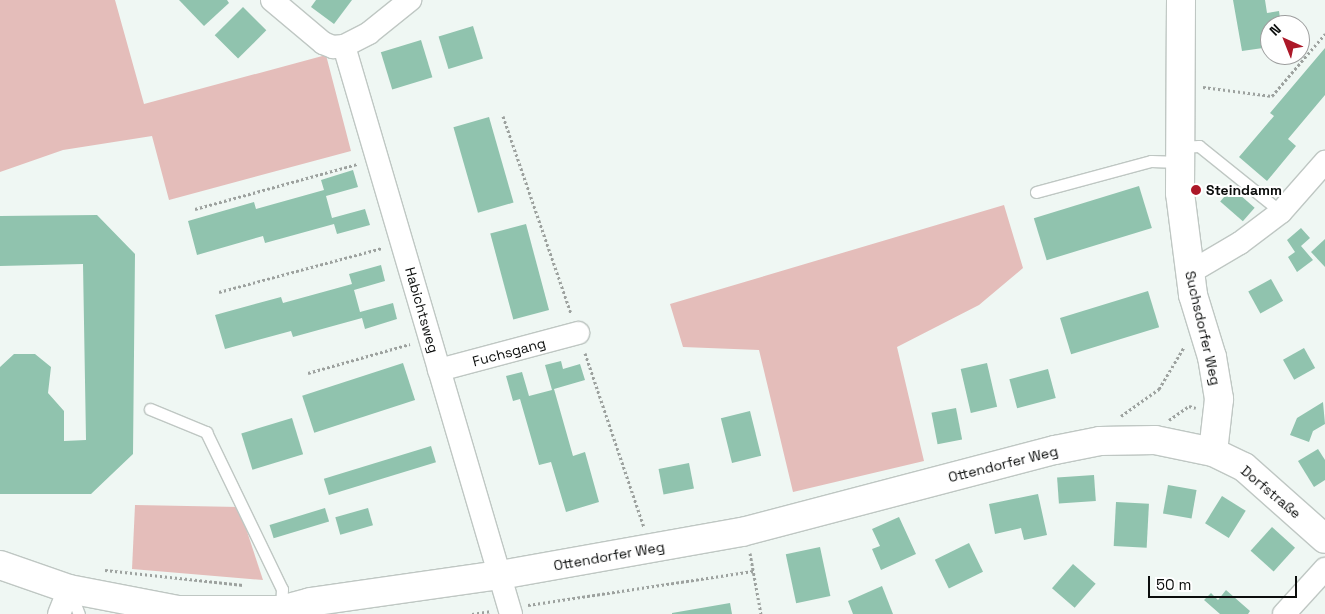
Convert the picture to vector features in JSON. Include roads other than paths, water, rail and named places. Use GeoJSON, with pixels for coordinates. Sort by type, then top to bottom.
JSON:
{"type":"FeatureCollection","features":[{"type":"Feature","properties":{"kind":"main road","name":"Suchsdorfer Weg"},"geometry":{"type":"LineString","coordinates":[[1181,0],[1180,193],[1189,273],[1199,316],[1212,357],[1219,399],[1213,452]]}},
{"type":"Feature","properties":{"kind":"main road","name":"Ottendorfer Weg"},"geometry":{"type":"LineString","coordinates":[[0,565],[69,589],[178,610],[281,600],[310,602],[500,575],[742,532],[1055,450],[1100,441],[1155,440],[1213,452]]}},
{"type":"Feature","properties":{"kind":"main road","name":"Dorfstraße"},"geometry":{"type":"LineString","coordinates":[[1213,452],[1252,473],[1325,539]]}},
{"type":"Feature","properties":{"kind":"street"},"geometry":{"type":"LineString","coordinates":[[272,0],[323,43],[333,47],[344,46],[368,33],[410,0]]}},
{"type":"Feature","properties":{"kind":"street","name":"Habichtsweg"},"geometry":{"type":"LineString","coordinates":[[344,46],[510,611]]}},
{"type":"Feature","properties":{"kind":"street"},"geometry":{"type":"LineString","coordinates":[[1189,273],[1240,243],[1281,212],[1325,162]]}},
{"type":"Feature","properties":{"kind":"street","name":"Fuchsgang"},"geometry":{"type":"LineString","coordinates":[[439,370],[578,333]]}},
{"type":"Feature","properties":{"kind":"street"},"geometry":{"type":"LineString","coordinates":[[1284,614],[1325,569]]}},
{"type":"Feature","properties":{"kind":"street"},"geometry":{"type":"LineString","coordinates":[[59,614],[69,589]]}},
{"type":"Feature","properties":{"kind":"lane"},"geometry":{"type":"LineString","coordinates":[[1036,192],[1179,155],[1200,146],[1281,212]]}},
{"type":"Feature","properties":{"kind":"lane"},"geometry":{"type":"LineString","coordinates":[[150,409],[206,432],[281,600]]}},
{"type":"Feature","properties":{"kind":"lane"},"geometry":{"type":"LineString","coordinates":[[69,589],[79,614]]}},
{"type":"Feature","properties":{"kind":"place","name":"Steindamm"},"geometry":{"type":"Point","coordinates":[1196,190]}}]}
